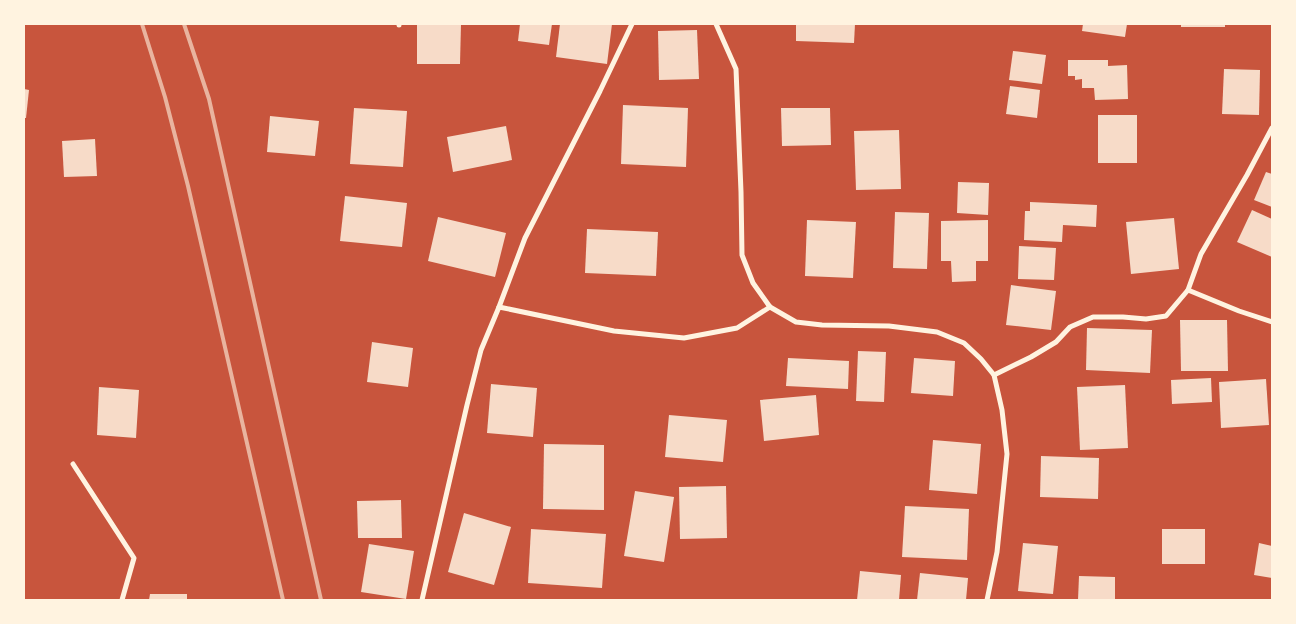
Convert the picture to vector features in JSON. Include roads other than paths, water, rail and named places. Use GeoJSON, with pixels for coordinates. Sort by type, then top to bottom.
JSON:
{"type":"FeatureCollection","features":[{"type":"Feature","properties":{"kind":"street"},"geometry":{"type":"LineString","coordinates":[[422,600],[481,350],[526,238],[632,24]]}},
{"type":"Feature","properties":{"kind":"street"},"geometry":{"type":"LineString","coordinates":[[716,24],[736,70],[742,255],[753,283],[770,308],[796,322],[822,326],[890,326],[937,332],[964,344],[980,358],[994,375],[1002,410],[1007,454],[997,552],[986,600]]}},
{"type":"Feature","properties":{"kind":"street"},"geometry":{"type":"LineString","coordinates":[[994,375],[1031,357],[1056,342],[1070,327],[1093,317],[1146,319],[1166,316],[1188,290],[1201,254],[1272,128]]}},
{"type":"Feature","properties":{"kind":"street"},"geometry":{"type":"LineString","coordinates":[[1188,290],[1272,322]]}},
{"type":"Feature","properties":{"kind":"street"},"geometry":{"type":"LineString","coordinates":[[499,308],[614,331],[684,338],[737,328],[770,308]]}},
{"type":"Feature","properties":{"kind":"street"},"geometry":{"type":"LineString","coordinates":[[73,464],[134,558],[122,600]]}},
{"type":"Feature","properties":{"kind":"railway"},"geometry":{"type":"LineString","coordinates":[[142,24],[165,97],[188,186],[283,600]]}},
{"type":"Feature","properties":{"kind":"railway"},"geometry":{"type":"LineString","coordinates":[[184,24],[209,99],[321,600]]}}]}
